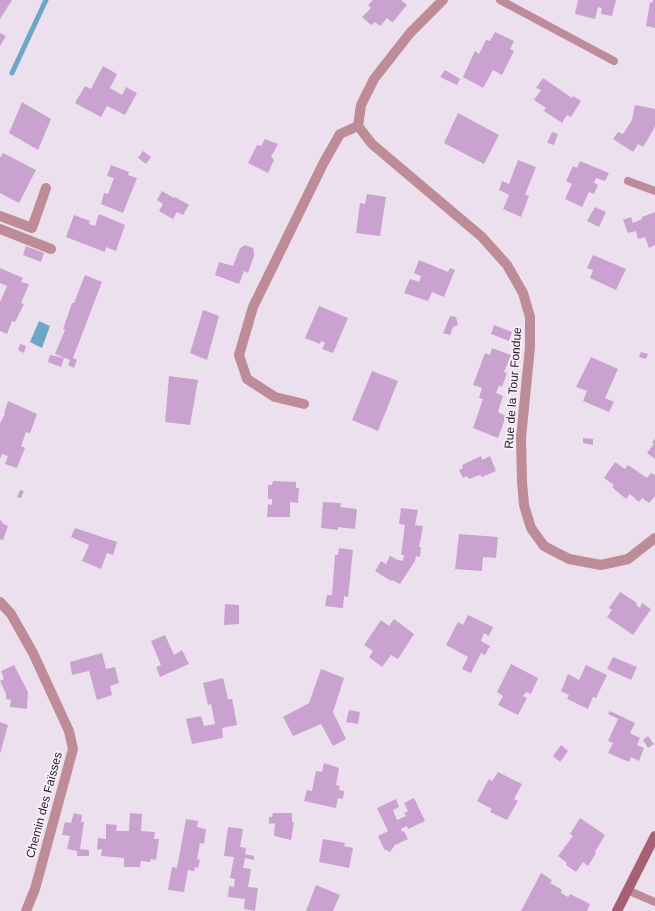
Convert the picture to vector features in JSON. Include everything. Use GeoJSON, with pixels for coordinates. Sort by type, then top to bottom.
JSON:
{"type":"FeatureCollection","features":[{"type":"Feature","properties":{"kind":"street"},"geometry":{"type":"LineString","coordinates":[[304,404],[275,397],[247,379],[239,356],[253,307],[324,162],[340,134],[358,126],[360,105],[374,79],[410,33],[443,0]]}},
{"type":"Feature","properties":{"kind":"street","name":"Rue de la Tour Fondue"},"geometry":{"type":"LineString","coordinates":[[358,126],[372,144],[482,237],[507,265],[523,293],[530,317],[529,354],[521,438],[522,482],[524,505],[531,528],[544,546],[569,558],[601,566],[628,559],[655,538]]}},
{"type":"Feature","properties":{"kind":"street"},"geometry":{"type":"LineString","coordinates":[[0,216],[32,228],[46,188]]}},
{"type":"Feature","properties":{"kind":"street"},"geometry":{"type":"LineString","coordinates":[[0,228],[51,249]]}},
{"type":"Feature","properties":{"kind":"street","name":"Chemin des Faïsses"},"geometry":{"type":"LineString","coordinates":[[0,602],[11,614],[33,653],[69,730],[73,749],[35,889],[26,911]]}},
{"type":"Feature","properties":{"kind":"street"},"geometry":{"type":"LineString","coordinates":[[617,911],[655,836]]}},
{"type":"Feature","properties":{"kind":"lane"},"geometry":{"type":"LineString","coordinates":[[500,0],[614,61]]}},
{"type":"Feature","properties":{"kind":"lane"},"geometry":{"type":"LineString","coordinates":[[628,181],[655,191]]}},
{"type":"Feature","properties":{"kind":"lane"},"geometry":{"type":"LineString","coordinates":[[627,890],[655,902]]}},
{"type":"Feature","properties":{"kind":"water"},"geometry":{"type":"Polygon","coordinates":[[[39,321],[50,326],[42,348],[30,342],[39,321]]]}},
{"type":"Feature","properties":{"kind":"building"},"geometry":{"type":"Polygon","coordinates":[[[0,0],[12,0],[0,19],[0,0]]]}},
{"type":"Feature","properties":{"kind":"building"},"geometry":{"type":"Polygon","coordinates":[[[373,0],[401,0],[407,5],[393,22],[387,18],[380,26],[375,22],[371,25],[362,17],[371,8],[368,5],[373,0]]]}},
{"type":"Feature","properties":{"kind":"building"},"geometry":{"type":"Polygon","coordinates":[[[578,0],[616,0],[612,16],[601,14],[602,8],[598,7],[595,19],[575,14],[578,0]]]}},
{"type":"Feature","properties":{"kind":"building"},"geometry":{"type":"Polygon","coordinates":[[[653,0],[655,0],[655,28],[646,26],[650,2],[652,3],[653,0]]]}},
{"type":"Feature","properties":{"kind":"building"},"geometry":{"type":"Polygon","coordinates":[[[495,32],[514,41],[510,49],[514,51],[502,75],[493,70],[483,88],[463,77],[475,51],[479,54],[486,40],[490,41],[495,32]]]}},
{"type":"Feature","properties":{"kind":"building"},"geometry":{"type":"Polygon","coordinates":[[[0,33],[6,36],[0,46],[0,33]]]}},
{"type":"Feature","properties":{"kind":"building"},"geometry":{"type":"Polygon","coordinates":[[[103,66],[117,74],[110,88],[122,95],[126,87],[137,93],[125,115],[107,106],[101,117],[75,103],[85,86],[91,89],[103,66]]]}},
{"type":"Feature","properties":{"kind":"building"},"geometry":{"type":"Polygon","coordinates":[[[445,70],[460,79],[457,85],[440,77],[445,70]]]}},
{"type":"Feature","properties":{"kind":"building"},"geometry":{"type":"Polygon","coordinates":[[[543,78],[572,98],[573,96],[581,101],[571,117],[567,115],[562,123],[544,111],[546,108],[534,100],[541,90],[536,88],[543,78]]]}},
{"type":"Feature","properties":{"kind":"building"},"geometry":{"type":"Polygon","coordinates":[[[22,102],[51,119],[38,150],[9,133],[22,102]]]}},
{"type":"Feature","properties":{"kind":"building"},"geometry":{"type":"Polygon","coordinates":[[[635,105],[655,109],[655,125],[643,147],[638,144],[633,152],[613,139],[618,132],[623,134],[632,120],[635,105]]]}},
{"type":"Feature","properties":{"kind":"building"},"geometry":{"type":"Polygon","coordinates":[[[458,113],[499,135],[484,164],[444,143],[458,113]]]}},
{"type":"Feature","properties":{"kind":"building"},"geometry":{"type":"Polygon","coordinates":[[[552,132],[558,134],[554,145],[547,143],[552,132]]]}},
{"type":"Feature","properties":{"kind":"building"},"geometry":{"type":"Polygon","coordinates":[[[265,139],[278,144],[271,157],[274,160],[268,173],[248,163],[257,145],[261,146],[265,139]]]}},
{"type":"Feature","properties":{"kind":"building"},"geometry":{"type":"Polygon","coordinates":[[[143,151],[151,157],[146,164],[138,158],[143,151]]]}},
{"type":"Feature","properties":{"kind":"building"},"geometry":{"type":"Polygon","coordinates":[[[3,153],[36,170],[19,203],[0,193],[0,158],[3,153]]]}},
{"type":"Feature","properties":{"kind":"building"},"geometry":{"type":"Polygon","coordinates":[[[518,160],[536,167],[525,195],[529,196],[521,217],[503,209],[509,195],[499,190],[502,181],[509,184],[518,160]]]}},
{"type":"Feature","properties":{"kind":"building"},"geometry":{"type":"Polygon","coordinates":[[[580,161],[609,173],[605,181],[596,178],[594,183],[598,185],[594,194],[589,192],[582,207],[565,199],[572,184],[566,181],[573,166],[577,168],[580,161]]]}},
{"type":"Feature","properties":{"kind":"building"},"geometry":{"type":"Polygon","coordinates":[[[111,165],[129,172],[128,175],[137,178],[123,213],[101,204],[104,193],[108,194],[114,178],[107,176],[111,165]]]}},
{"type":"Feature","properties":{"kind":"building"},"geometry":{"type":"Polygon","coordinates":[[[162,191],[189,205],[183,215],[177,212],[173,219],[159,211],[163,204],[157,200],[162,191]]]}},
{"type":"Feature","properties":{"kind":"building"},"geometry":{"type":"Polygon","coordinates":[[[367,194],[386,197],[380,236],[356,233],[360,203],[365,204],[367,194]]]}},
{"type":"Feature","properties":{"kind":"building"},"geometry":{"type":"Polygon","coordinates":[[[595,207],[606,212],[599,227],[587,221],[595,207]]]}},
{"type":"Feature","properties":{"kind":"building"},"geometry":{"type":"Polygon","coordinates":[[[655,212],[655,245],[649,248],[645,237],[638,239],[636,231],[628,233],[623,220],[631,217],[633,223],[642,219],[642,217],[655,212]]]}},
{"type":"Feature","properties":{"kind":"building"},"geometry":{"type":"Polygon","coordinates":[[[99,214],[125,225],[116,251],[106,247],[105,252],[66,237],[74,215],[90,221],[89,224],[95,226],[99,214]]]}},
{"type":"Feature","properties":{"kind":"building"},"geometry":{"type":"Polygon","coordinates":[[[245,245],[253,248],[254,256],[248,273],[244,271],[239,284],[215,275],[219,262],[233,266],[240,248],[245,245]]]}},
{"type":"Feature","properties":{"kind":"building"},"geometry":{"type":"Polygon","coordinates":[[[26,246],[44,253],[41,262],[23,255],[26,246]]]}},
{"type":"Feature","properties":{"kind":"building"},"geometry":{"type":"Polygon","coordinates":[[[593,255],[626,269],[616,290],[590,278],[593,270],[587,268],[593,255]]]}},
{"type":"Feature","properties":{"kind":"building"},"geometry":{"type":"Polygon","coordinates":[[[419,260],[448,272],[450,268],[455,270],[444,297],[432,292],[428,301],[404,293],[410,279],[419,282],[421,276],[414,273],[419,260]]]}},
{"type":"Feature","properties":{"kind":"building"},"geometry":{"type":"Polygon","coordinates":[[[0,268],[23,278],[21,282],[29,284],[21,303],[24,304],[15,322],[12,321],[7,334],[0,331],[0,302],[7,286],[0,283],[0,268]]]}},
{"type":"Feature","properties":{"kind":"building"},"geometry":{"type":"Polygon","coordinates":[[[85,275],[102,282],[73,358],[77,360],[74,368],[68,365],[70,360],[55,354],[65,330],[63,329],[72,303],[74,303],[85,275]]]}},
{"type":"Feature","properties":{"kind":"building"},"geometry":{"type":"Polygon","coordinates":[[[319,306],[348,318],[333,353],[322,349],[325,343],[321,341],[320,344],[305,338],[319,306]]]}},
{"type":"Feature","properties":{"kind":"building"},"geometry":{"type":"Polygon","coordinates":[[[203,310],[219,316],[207,360],[190,353],[203,310]]]}},
{"type":"Feature","properties":{"kind":"building"},"geometry":{"type":"Polygon","coordinates":[[[450,316],[456,317],[458,325],[453,327],[450,335],[443,333],[450,316]]]}},
{"type":"Feature","properties":{"kind":"building"},"geometry":{"type":"Polygon","coordinates":[[[494,325],[512,332],[509,341],[491,334],[494,325]]]}},
{"type":"Feature","properties":{"kind":"building"},"geometry":{"type":"Polygon","coordinates":[[[20,344],[26,346],[24,353],[18,350],[20,344]]]}},
{"type":"Feature","properties":{"kind":"building"},"geometry":{"type":"Polygon","coordinates":[[[492,348],[511,355],[504,372],[507,373],[502,387],[499,385],[496,393],[503,396],[498,412],[506,416],[498,438],[473,428],[483,399],[479,398],[482,388],[473,385],[485,353],[490,355],[492,348]]]}},
{"type":"Feature","properties":{"kind":"building"},"geometry":{"type":"Polygon","coordinates":[[[641,352],[648,354],[646,359],[639,357],[641,352]]]}},
{"type":"Feature","properties":{"kind":"building"},"geometry":{"type":"Polygon","coordinates":[[[50,355],[64,358],[61,367],[48,362],[50,355]]]}},
{"type":"Feature","properties":{"kind":"building"},"geometry":{"type":"Polygon","coordinates":[[[591,357],[618,369],[605,398],[614,402],[609,412],[583,401],[587,391],[576,387],[591,357]]]}},
{"type":"Feature","properties":{"kind":"building"},"geometry":{"type":"Polygon","coordinates":[[[372,371],[398,381],[378,431],[352,420],[372,371]]]}},
{"type":"Feature","properties":{"kind":"building"},"geometry":{"type":"Polygon","coordinates":[[[169,376],[198,380],[190,425],[165,422],[169,376]]]}},
{"type":"Feature","properties":{"kind":"building"},"geometry":{"type":"Polygon","coordinates":[[[8,401],[37,414],[30,433],[26,432],[21,446],[25,448],[17,468],[5,464],[8,456],[2,454],[0,459],[0,423],[5,414],[8,401]]]}},
{"type":"Feature","properties":{"kind":"building"},"geometry":{"type":"Polygon","coordinates":[[[583,438],[593,439],[593,445],[583,443],[583,438]]]}},
{"type":"Feature","properties":{"kind":"building"},"geometry":{"type":"Polygon","coordinates":[[[655,439],[655,459],[647,453],[654,444],[652,442],[655,439]]]}},
{"type":"Feature","properties":{"kind":"building"},"geometry":{"type":"Polygon","coordinates":[[[481,456],[482,460],[490,456],[496,471],[482,477],[480,475],[469,479],[467,476],[463,478],[459,470],[463,468],[462,465],[481,456]]]}},
{"type":"Feature","properties":{"kind":"building"},"geometry":{"type":"Polygon","coordinates":[[[615,462],[625,469],[628,465],[647,478],[651,473],[655,475],[655,496],[649,503],[642,498],[639,502],[630,494],[626,499],[612,487],[614,485],[604,478],[615,462]]]}},
{"type":"Feature","properties":{"kind":"building"},"geometry":{"type":"Polygon","coordinates":[[[273,481],[296,482],[296,488],[299,488],[298,503],[290,502],[290,517],[267,517],[268,504],[272,505],[272,499],[268,499],[268,485],[272,485],[273,481]]]}},
{"type":"Feature","properties":{"kind":"building"},"geometry":{"type":"Polygon","coordinates":[[[20,490],[24,491],[21,498],[17,497],[20,490]]]}},
{"type":"Feature","properties":{"kind":"building"},"geometry":{"type":"Polygon","coordinates":[[[323,502],[341,503],[340,507],[357,509],[355,529],[338,527],[338,530],[321,528],[323,502]]]}},
{"type":"Feature","properties":{"kind":"building"},"geometry":{"type":"Polygon","coordinates":[[[401,508],[418,510],[415,525],[423,526],[419,547],[421,547],[420,557],[416,556],[415,561],[400,584],[392,580],[391,581],[375,571],[381,561],[386,564],[390,556],[403,561],[404,555],[401,555],[405,525],[399,524],[401,508]]]}},
{"type":"Feature","properties":{"kind":"building"},"geometry":{"type":"Polygon","coordinates":[[[0,520],[8,526],[3,540],[0,539],[0,520]]]}},
{"type":"Feature","properties":{"kind":"building"},"geometry":{"type":"Polygon","coordinates":[[[75,528],[117,542],[113,555],[107,553],[101,569],[82,561],[89,545],[71,537],[75,528]]]}},
{"type":"Feature","properties":{"kind":"building"},"geometry":{"type":"Polygon","coordinates":[[[459,534],[498,537],[496,558],[483,557],[482,571],[455,569],[459,534]]]}},
{"type":"Feature","properties":{"kind":"building"},"geometry":{"type":"Polygon","coordinates":[[[339,548],[353,550],[348,597],[344,596],[343,608],[325,606],[327,595],[332,595],[335,555],[338,555],[339,548]]]}},
{"type":"Feature","properties":{"kind":"building"},"geometry":{"type":"Polygon","coordinates":[[[620,592],[637,603],[636,605],[640,608],[642,603],[651,609],[633,635],[607,617],[612,610],[609,608],[620,592]]]}},
{"type":"Feature","properties":{"kind":"building"},"geometry":{"type":"Polygon","coordinates":[[[225,604],[239,605],[239,624],[224,625],[225,604]]]}},
{"type":"Feature","properties":{"kind":"building"},"geometry":{"type":"Polygon","coordinates":[[[468,615],[493,627],[489,636],[484,633],[481,641],[490,646],[485,655],[481,653],[471,673],[462,669],[468,657],[446,645],[458,622],[463,625],[468,615]]]}},
{"type":"Feature","properties":{"kind":"building"},"geometry":{"type":"Polygon","coordinates":[[[394,619],[414,634],[398,659],[391,655],[382,667],[369,657],[373,651],[364,645],[381,620],[389,626],[394,619]]]}},
{"type":"Feature","properties":{"kind":"building"},"geometry":{"type":"Polygon","coordinates":[[[165,635],[174,655],[182,650],[189,664],[160,677],[156,667],[161,665],[151,641],[165,635]]]}},
{"type":"Feature","properties":{"kind":"building"},"geometry":{"type":"Polygon","coordinates":[[[102,653],[106,669],[115,667],[119,683],[110,686],[112,695],[97,700],[89,671],[72,675],[70,662],[102,653]]]}},
{"type":"Feature","properties":{"kind":"building"},"geometry":{"type":"Polygon","coordinates":[[[613,657],[637,667],[631,680],[607,669],[613,657]]]}},
{"type":"Feature","properties":{"kind":"building"},"geometry":{"type":"Polygon","coordinates":[[[511,664],[538,678],[531,694],[526,692],[523,696],[527,698],[518,715],[498,705],[503,696],[497,692],[511,664]]]}},
{"type":"Feature","properties":{"kind":"building"},"geometry":{"type":"Polygon","coordinates":[[[14,665],[28,692],[27,709],[10,707],[11,700],[6,699],[6,694],[0,681],[4,679],[1,671],[14,665]]]}},
{"type":"Feature","properties":{"kind":"building"},"geometry":{"type":"Polygon","coordinates":[[[586,665],[607,675],[596,698],[593,697],[588,709],[567,699],[569,695],[561,691],[568,674],[579,680],[586,665]]]}},
{"type":"Feature","properties":{"kind":"building"},"geometry":{"type":"Polygon","coordinates":[[[321,669],[344,678],[333,712],[346,739],[333,746],[321,724],[293,736],[283,717],[309,703],[321,669]]]}},
{"type":"Feature","properties":{"kind":"building"},"geometry":{"type":"Polygon","coordinates":[[[223,678],[228,699],[232,699],[237,725],[222,728],[223,738],[192,744],[186,719],[201,716],[204,726],[215,724],[211,704],[208,705],[203,683],[223,678]]]}},
{"type":"Feature","properties":{"kind":"building"},"geometry":{"type":"Polygon","coordinates":[[[349,710],[360,712],[358,724],[346,722],[349,710]]]}},
{"type":"Feature","properties":{"kind":"building"},"geometry":{"type":"Polygon","coordinates":[[[610,711],[635,723],[630,733],[640,738],[637,745],[644,748],[639,761],[631,757],[629,762],[608,753],[613,743],[608,741],[618,719],[608,714],[610,711]]]}},
{"type":"Feature","properties":{"kind":"building"},"geometry":{"type":"Polygon","coordinates":[[[0,722],[8,725],[0,754],[0,722]]]}},
{"type":"Feature","properties":{"kind":"building"},"geometry":{"type":"Polygon","coordinates":[[[648,736],[654,744],[648,748],[643,740],[648,736]]]}},
{"type":"Feature","properties":{"kind":"building"},"geometry":{"type":"Polygon","coordinates":[[[561,745],[568,751],[560,762],[553,756],[561,745]]]}},
{"type":"Feature","properties":{"kind":"building"},"geometry":{"type":"Polygon","coordinates":[[[324,763],[339,768],[336,785],[340,786],[339,790],[344,791],[343,799],[338,798],[336,808],[304,801],[307,790],[312,791],[316,771],[322,772],[324,763]]]}},
{"type":"Feature","properties":{"kind":"building"},"geometry":{"type":"Polygon","coordinates":[[[498,772],[522,784],[514,799],[518,801],[507,820],[490,812],[492,809],[477,801],[489,779],[492,781],[498,772]]]}},
{"type":"Feature","properties":{"kind":"building"},"geometry":{"type":"Polygon","coordinates":[[[414,798],[425,821],[408,829],[407,826],[401,829],[402,832],[404,831],[408,839],[395,845],[390,852],[384,849],[378,836],[388,831],[377,808],[396,799],[399,807],[393,810],[397,820],[406,816],[404,813],[408,811],[404,803],[414,798]]]}},
{"type":"Feature","properties":{"kind":"building"},"geometry":{"type":"Polygon","coordinates":[[[74,813],[82,815],[81,822],[84,822],[80,849],[89,850],[89,856],[77,856],[77,851],[67,849],[70,836],[62,835],[65,822],[71,823],[74,813]]]}},
{"type":"Feature","properties":{"kind":"building"},"geometry":{"type":"Polygon","coordinates":[[[130,813],[142,814],[141,831],[155,832],[154,839],[159,839],[156,860],[151,859],[150,862],[141,861],[140,867],[124,867],[124,858],[101,856],[102,849],[97,850],[98,838],[106,839],[106,824],[117,825],[116,831],[129,831],[130,813]]]}},
{"type":"Feature","properties":{"kind":"building"},"geometry":{"type":"Polygon","coordinates":[[[273,813],[292,813],[292,822],[294,822],[291,840],[274,836],[275,823],[269,824],[269,817],[272,817],[273,813]]]}},
{"type":"Feature","properties":{"kind":"building"},"geometry":{"type":"Polygon","coordinates":[[[580,818],[605,835],[588,866],[583,862],[576,872],[566,865],[567,863],[558,856],[573,836],[570,834],[580,818]]]}},
{"type":"Feature","properties":{"kind":"building"},"geometry":{"type":"Polygon","coordinates":[[[186,819],[198,821],[197,827],[206,829],[204,844],[200,843],[197,859],[200,860],[198,868],[195,867],[194,871],[188,870],[184,892],[168,890],[172,867],[177,868],[186,819]]]}},
{"type":"Feature","properties":{"kind":"building"},"geometry":{"type":"Polygon","coordinates":[[[228,827],[243,829],[240,847],[246,848],[245,854],[254,856],[254,860],[245,858],[243,868],[251,869],[248,887],[258,888],[255,911],[244,909],[245,899],[228,897],[229,886],[234,887],[235,879],[230,878],[234,857],[224,856],[228,827]]]}},
{"type":"Feature","properties":{"kind":"building"},"geometry":{"type":"Polygon","coordinates":[[[323,839],[345,843],[344,846],[353,848],[349,868],[319,862],[323,839]]]}},
{"type":"Feature","properties":{"kind":"building"},"geometry":{"type":"Polygon","coordinates":[[[541,873],[552,880],[550,883],[562,890],[561,893],[568,897],[570,894],[590,904],[587,911],[521,911],[541,873]]]}},
{"type":"Feature","properties":{"kind":"building"},"geometry":{"type":"Polygon","coordinates":[[[316,885],[340,895],[333,911],[306,911],[316,885]]]}},
{"type":"Feature","properties":{"kind":"waterway"},"geometry":{"type":"LineString","coordinates":[[12,73],[46,0]]}}]}
